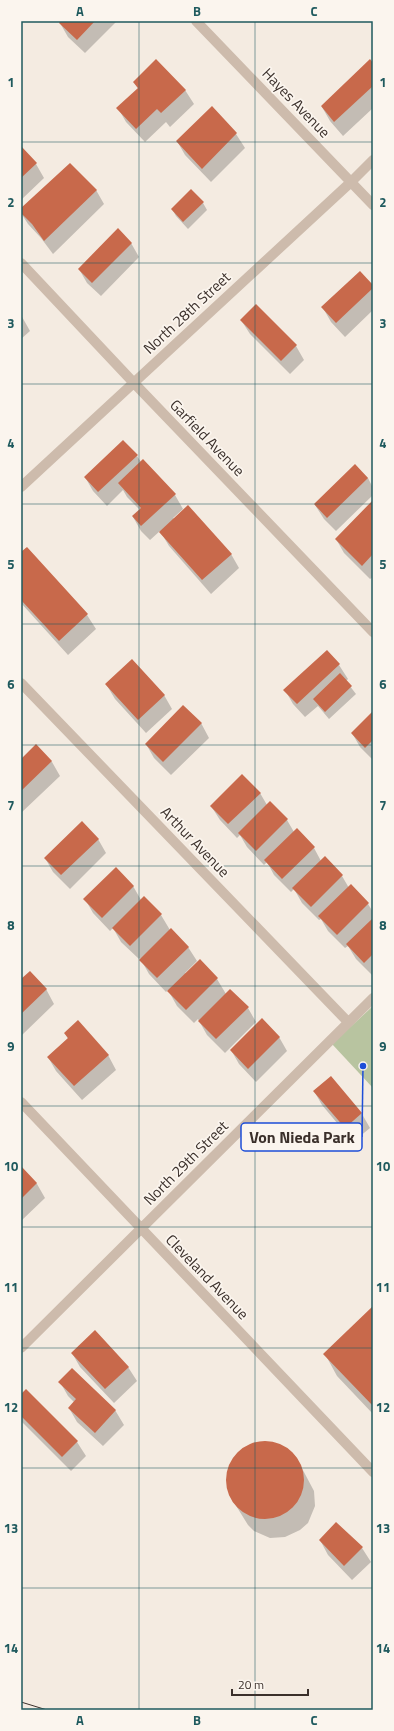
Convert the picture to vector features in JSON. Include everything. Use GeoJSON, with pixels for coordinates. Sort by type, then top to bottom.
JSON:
{"type":"FeatureCollection","features":[{"type":"Feature","properties":{"kind":"street","name":"Hayes Avenue"},"geometry":{"type":"LineString","coordinates":[[196,21],[373,205]]}},
{"type":"Feature","properties":{"kind":"street","name":"North 28th Street"},"geometry":{"type":"LineString","coordinates":[[21,487],[373,160]]}},
{"type":"Feature","properties":{"kind":"street","name":"Garfield Avenue"},"geometry":{"type":"LineString","coordinates":[[21,263],[373,632]]}},
{"type":"Feature","properties":{"kind":"street","name":"Arthur Avenue"},"geometry":{"type":"LineString","coordinates":[[21,683],[348,1022]]}},
{"type":"Feature","properties":{"kind":"street","name":"North 29th Street"},"geometry":{"type":"LineString","coordinates":[[21,1348],[373,998]]}},
{"type":"Feature","properties":{"kind":"street","name":"Cleveland Avenue"},"geometry":{"type":"LineString","coordinates":[[21,1102],[373,1472]]}},
{"type":"Feature","properties":{"kind":"green space"},"geometry":{"type":"Polygon","coordinates":[[[373,1006],[373,1088],[332,1044],[373,1006]]]}},
{"type":"Feature","properties":{"kind":"building"},"geometry":{"type":"Polygon","coordinates":[[[60,21],[95,21],[77,40],[59,23],[60,21]]]}},
{"type":"Feature","properties":{"kind":"building"},"geometry":{"type":"Polygon","coordinates":[[[156,59],[186,90],[161,113],[157,109],[136,129],[116,108],[138,88],[133,82],[156,59]]]}},
{"type":"Feature","properties":{"kind":"building"},"geometry":{"type":"Polygon","coordinates":[[[370,59],[373,63],[373,86],[334,122],[321,106],[370,59]]]}},
{"type":"Feature","properties":{"kind":"building"},"geometry":{"type":"Polygon","coordinates":[[[212,106],[237,133],[202,169],[176,141],[212,106]]]}},
{"type":"Feature","properties":{"kind":"building"},"geometry":{"type":"Polygon","coordinates":[[[21,146],[37,163],[21,178],[21,146]]]}},
{"type":"Feature","properties":{"kind":"building"},"geometry":{"type":"Polygon","coordinates":[[[70,163],[97,190],[44,241],[32,224],[21,213],[21,208],[70,163]]]}},
{"type":"Feature","properties":{"kind":"building"},"geometry":{"type":"Polygon","coordinates":[[[191,189],[204,202],[183,222],[171,209],[191,189]]]}},
{"type":"Feature","properties":{"kind":"building"},"geometry":{"type":"Polygon","coordinates":[[[118,228],[132,243],[92,283],[78,269],[118,228]]]}},
{"type":"Feature","properties":{"kind":"building"},"geometry":{"type":"Polygon","coordinates":[[[360,271],[373,285],[373,288],[336,323],[321,307],[360,271]]]}},
{"type":"Feature","properties":{"kind":"building"},"geometry":{"type":"Polygon","coordinates":[[[256,304],[297,345],[281,361],[240,320],[256,304]]]}},
{"type":"Feature","properties":{"kind":"building"},"geometry":{"type":"Polygon","coordinates":[[[123,440],[138,455],[98,492],[84,477],[123,440]]]}},
{"type":"Feature","properties":{"kind":"building"},"geometry":{"type":"Polygon","coordinates":[[[143,459],[176,494],[141,526],[132,516],[141,508],[118,483],[143,459]]]}},
{"type":"Feature","properties":{"kind":"building"},"geometry":{"type":"Polygon","coordinates":[[[355,464],[368,478],[327,518],[314,504],[355,464]]]}},
{"type":"Feature","properties":{"kind":"building"},"geometry":{"type":"Polygon","coordinates":[[[373,500],[373,554],[362,566],[335,539],[373,500]]]}},
{"type":"Feature","properties":{"kind":"building"},"geometry":{"type":"Polygon","coordinates":[[[188,505],[232,554],[202,580],[159,532],[188,505]]]}},
{"type":"Feature","properties":{"kind":"building"},"geometry":{"type":"Polygon","coordinates":[[[27,547],[88,614],[59,641],[21,600],[21,552],[27,547]]]}},
{"type":"Feature","properties":{"kind":"building"},"geometry":{"type":"Polygon","coordinates":[[[327,650],[340,664],[297,704],[283,690],[327,650]]]}},
{"type":"Feature","properties":{"kind":"building"},"geometry":{"type":"Polygon","coordinates":[[[132,659],[165,695],[138,720],[105,684],[132,659]]]}},
{"type":"Feature","properties":{"kind":"building"},"geometry":{"type":"Polygon","coordinates":[[[340,673],[352,686],[325,712],[313,699],[340,673]]]}},
{"type":"Feature","properties":{"kind":"building"},"geometry":{"type":"Polygon","coordinates":[[[183,705],[202,723],[163,762],[145,744],[183,705]]]}},
{"type":"Feature","properties":{"kind":"building"},"geometry":{"type":"Polygon","coordinates":[[[373,711],[373,740],[365,748],[351,733],[373,711]]]}},
{"type":"Feature","properties":{"kind":"building"},"geometry":{"type":"Polygon","coordinates":[[[36,744],[52,761],[21,791],[21,759],[36,744]]]}},
{"type":"Feature","properties":{"kind":"building"},"geometry":{"type":"Polygon","coordinates":[[[242,774],[261,793],[228,824],[210,806],[242,774]]]}},
{"type":"Feature","properties":{"kind":"building"},"geometry":{"type":"Polygon","coordinates":[[[270,801],[288,819],[256,851],[238,833],[270,801]]]}},
{"type":"Feature","properties":{"kind":"building"},"geometry":{"type":"Polygon","coordinates":[[[82,821],[99,839],[61,875],[44,858],[82,821]]]}},
{"type":"Feature","properties":{"kind":"building"},"geometry":{"type":"Polygon","coordinates":[[[297,828],[315,847],[282,879],[264,860],[297,828]]]}},
{"type":"Feature","properties":{"kind":"building"},"geometry":{"type":"Polygon","coordinates":[[[325,856],[343,875],[311,907],[292,888],[325,856]]]}},
{"type":"Feature","properties":{"kind":"building"},"geometry":{"type":"Polygon","coordinates":[[[116,867],[134,886],[102,918],[83,899],[116,867]]]}},
{"type":"Feature","properties":{"kind":"building"},"geometry":{"type":"Polygon","coordinates":[[[351,884],[369,903],[337,935],[318,916],[351,884]]]}},
{"type":"Feature","properties":{"kind":"building"},"geometry":{"type":"Polygon","coordinates":[[[144,896],[162,914],[130,946],[112,928],[144,896]]]}},
{"type":"Feature","properties":{"kind":"building"},"geometry":{"type":"Polygon","coordinates":[[[373,918],[373,954],[364,963],[346,944],[373,918]]]}},
{"type":"Feature","properties":{"kind":"building"},"geometry":{"type":"Polygon","coordinates":[[[171,928],[189,947],[157,978],[139,960],[171,928]]]}},
{"type":"Feature","properties":{"kind":"building"},"geometry":{"type":"Polygon","coordinates":[[[200,959],[218,978],[186,1010],[167,991],[200,959]]]}},
{"type":"Feature","properties":{"kind":"building"},"geometry":{"type":"Polygon","coordinates":[[[30,971],[47,989],[21,1014],[21,979],[30,971]]]}},
{"type":"Feature","properties":{"kind":"building"},"geometry":{"type":"Polygon","coordinates":[[[230,989],[249,1007],[216,1039],[198,1021],[230,989]]]}},
{"type":"Feature","properties":{"kind":"building"},"geometry":{"type":"Polygon","coordinates":[[[262,1018],[280,1037],[248,1069],[230,1050],[262,1018]]]}},
{"type":"Feature","properties":{"kind":"building"},"geometry":{"type":"Polygon","coordinates":[[[78,1020],[109,1055],[74,1086],[47,1057],[68,1038],[64,1033],[78,1020]]]}},
{"type":"Feature","properties":{"kind":"building"},"geometry":{"type":"Polygon","coordinates":[[[331,1076],[362,1113],[345,1128],[313,1091],[331,1076]]]}},
{"type":"Feature","properties":{"kind":"building"},"geometry":{"type":"Polygon","coordinates":[[[21,1166],[37,1183],[21,1199],[21,1166]]]}},
{"type":"Feature","properties":{"kind":"building"},"geometry":{"type":"Polygon","coordinates":[[[373,1306],[373,1406],[323,1354],[373,1306]]]}},
{"type":"Feature","properties":{"kind":"building"},"geometry":{"type":"Polygon","coordinates":[[[95,1330],[129,1367],[105,1389],[71,1353],[95,1330]]]}},
{"type":"Feature","properties":{"kind":"building"},"geometry":{"type":"Polygon","coordinates":[[[72,1368],[116,1410],[95,1433],[68,1408],[76,1399],[58,1382],[72,1368]]]}},
{"type":"Feature","properties":{"kind":"building"},"geometry":{"type":"Polygon","coordinates":[[[26,1389],[78,1441],[62,1457],[21,1416],[21,1394],[26,1389]]]}},
{"type":"Feature","properties":{"kind":"building"},"geometry":{"type":"Polygon","coordinates":[[[265,1441],[280,1444],[293,1452],[301,1465],[304,1480],[301,1495],[293,1508],[280,1516],[265,1519],[250,1516],[237,1508],[229,1495],[226,1480],[229,1465],[237,1452],[250,1444],[265,1441]]]}},
{"type":"Feature","properties":{"kind":"building"},"geometry":{"type":"Polygon","coordinates":[[[336,1522],[363,1547],[344,1566],[319,1540],[336,1522]]]}},
{"type":"Feature","properties":{"kind":"tram line"},"geometry":{"type":"LineString","coordinates":[[21,1702],[47,1710]]}},
{"type":"Feature","properties":{"kind":"place","name":"Von Nieda Park"},"geometry":{"type":"Point","coordinates":[363,1066]}}]}
